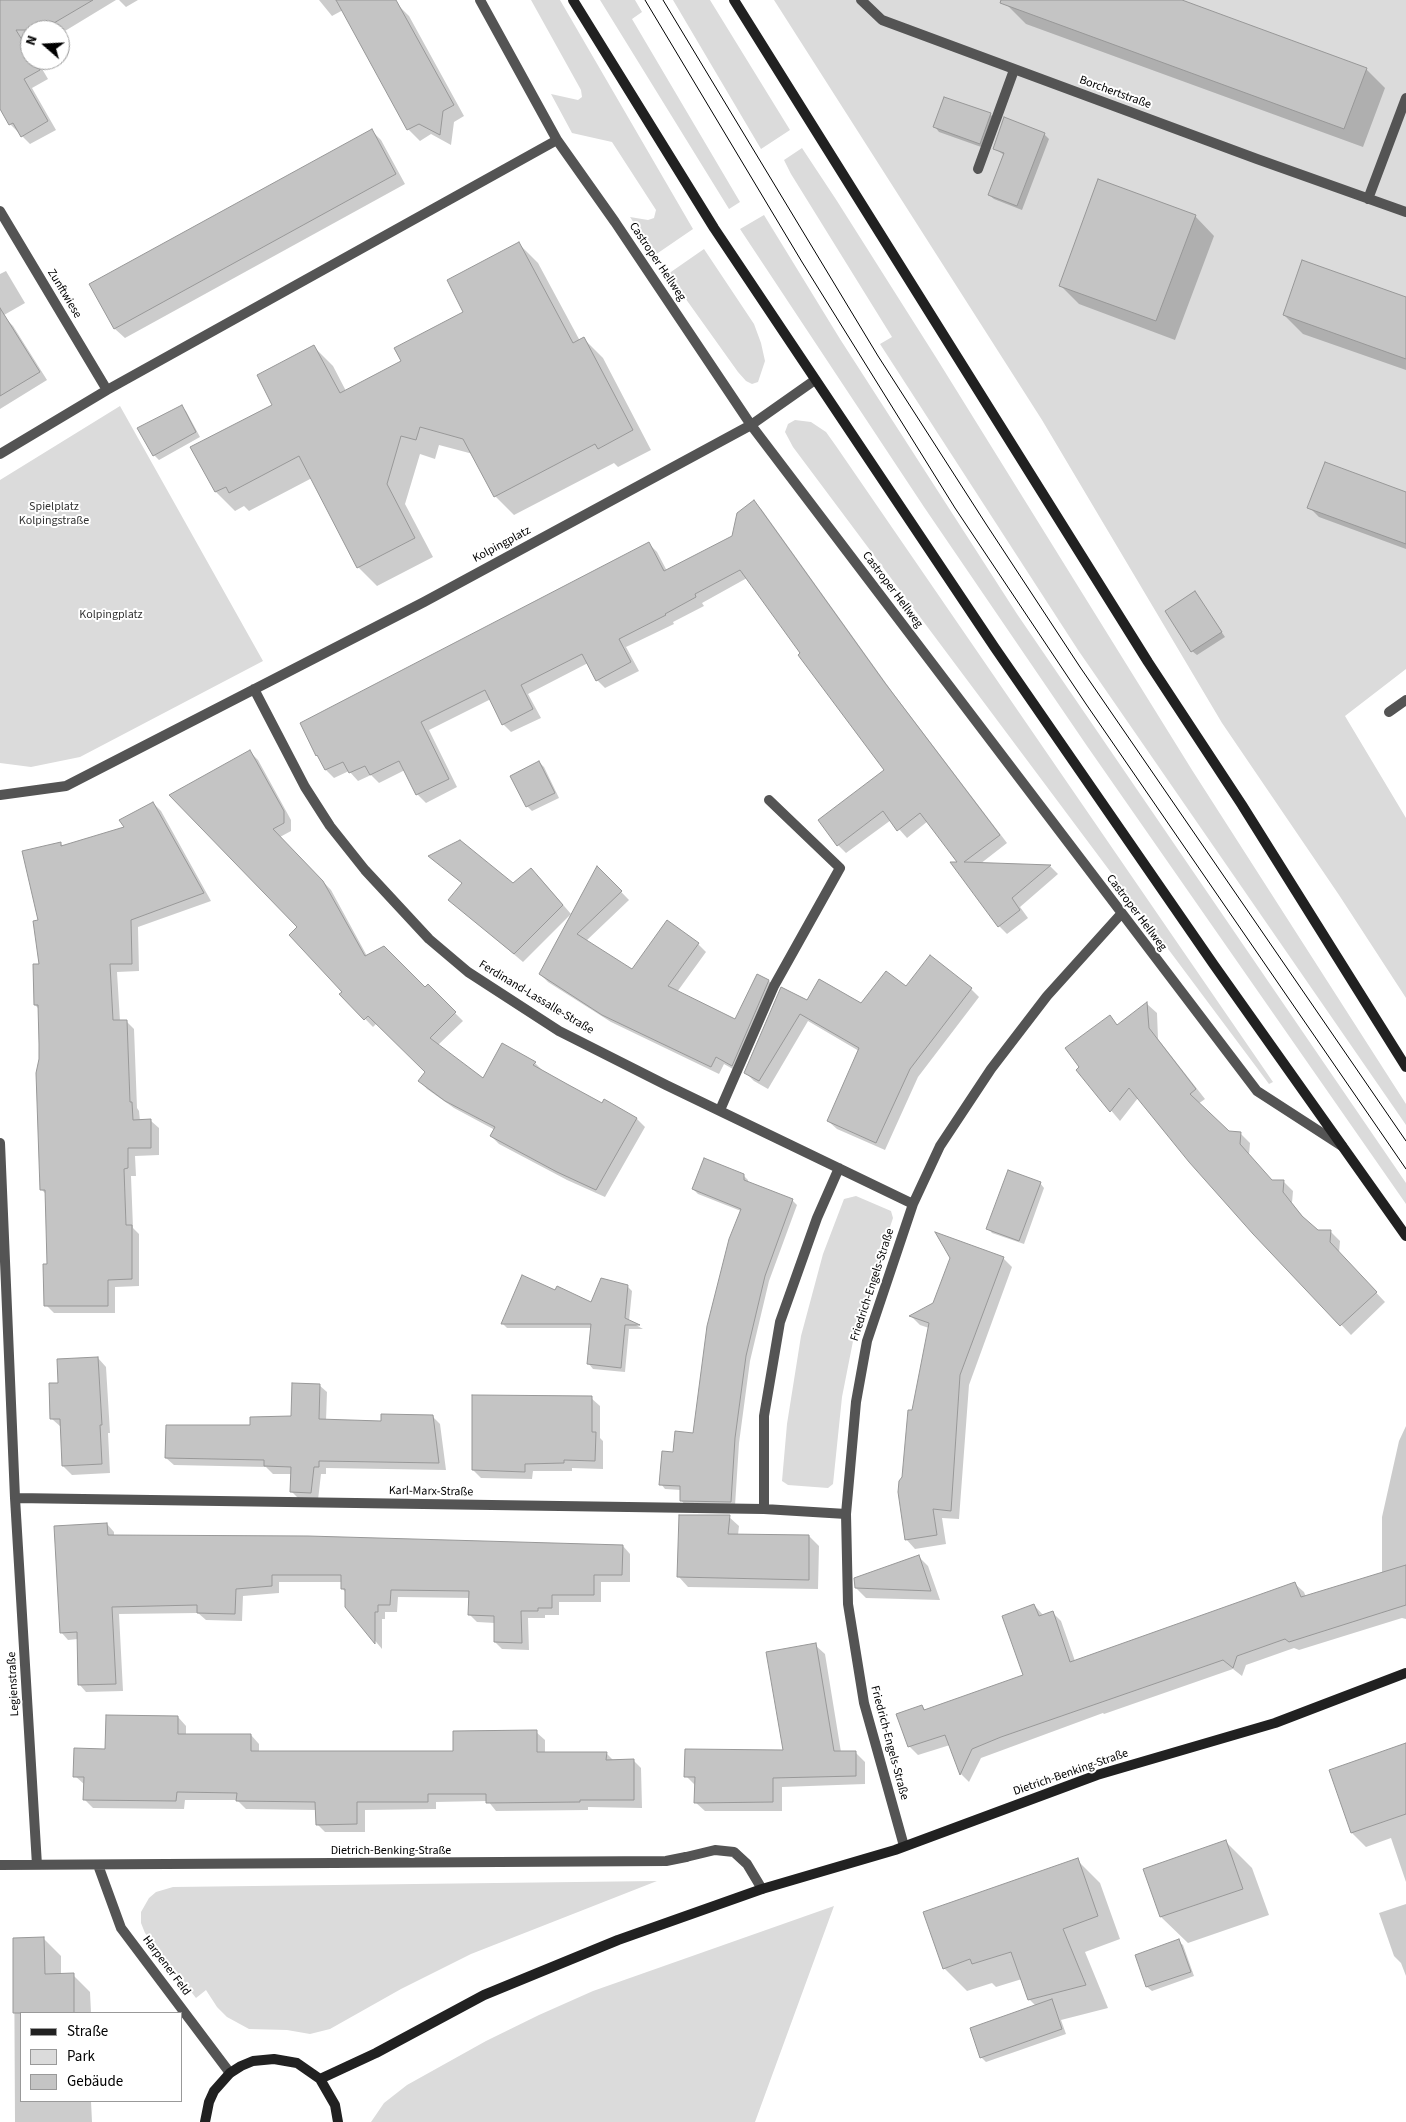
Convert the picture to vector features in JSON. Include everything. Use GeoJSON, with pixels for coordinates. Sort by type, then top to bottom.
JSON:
{"type":"FeatureCollection","features":[{"type":"Feature","properties":{"kind":"main road","name":"Castroper Hellweg"},"geometry":{"type":"LineString","coordinates":[[573,0],[709,220],[995,648],[1406,1236]]}},
{"type":"Feature","properties":{"kind":"main road"},"geometry":{"type":"LineString","coordinates":[[734,0],[1148,662],[1242,805],[1406,1067]]}},
{"type":"Feature","properties":{"kind":"main road","name":"Dietrich-Benking-Straße"},"geometry":{"type":"LineString","coordinates":[[1386,1679],[1406,1664]]}},
{"type":"Feature","properties":{"kind":"main road","name":"Dietrich-Benking-Straße"},"geometry":{"type":"LineString","coordinates":[[320,2079],[376,2053],[484,1995],[618,1940],[762,1889],[904,1846],[1097,1775],[1275,1723],[1386,1679],[1406,1673]]}},
{"type":"Feature","properties":{"kind":"main road"},"geometry":{"type":"LineString","coordinates":[[205,2122],[209,2102],[214,2091],[230,2073],[253,2061],[274,2059],[297,2063],[320,2079],[335,2105],[338,2122]]}},
{"type":"Feature","properties":{"kind":"street","name":"Castroper Hellweg"},"geometry":{"type":"LineString","coordinates":[[480,0],[557,140],[615,222],[751,425],[1257,1091],[1343,1147]]}},
{"type":"Feature","properties":{"kind":"street","name":"Borchertstraße"},"geometry":{"type":"LineString","coordinates":[[861,0],[882,20],[1014,70],[1406,212]]}},
{"type":"Feature","properties":{"kind":"street"},"geometry":{"type":"LineString","coordinates":[[978,169],[1014,70]]}},
{"type":"Feature","properties":{"kind":"street"},"geometry":{"type":"LineString","coordinates":[[1368,199],[1406,98]]}},
{"type":"Feature","properties":{"kind":"street"},"geometry":{"type":"LineString","coordinates":[[0,454],[107,390],[557,140]]}},
{"type":"Feature","properties":{"kind":"street","name":"Zunftwiese"},"geometry":{"type":"LineString","coordinates":[[0,211],[107,390]]}},
{"type":"Feature","properties":{"kind":"street","name":"Kolpingplatz"},"geometry":{"type":"LineString","coordinates":[[0,795],[66,786],[424,602],[751,425],[815,380]]}},
{"type":"Feature","properties":{"kind":"street","name":"Ferdinand-Lassalle-Straße"},"geometry":{"type":"LineString","coordinates":[[254,688],[305,787],[330,826],[365,870],[429,939],[468,972],[559,1031],[666,1085],[913,1204]]}},
{"type":"Feature","properties":{"kind":"street"},"geometry":{"type":"LineString","coordinates":[[1389,712],[1406,700]]}},
{"type":"Feature","properties":{"kind":"street"},"geometry":{"type":"LineString","coordinates":[[720,1110],[774,986],[840,868],[770,800]]}},
{"type":"Feature","properties":{"kind":"street","name":"Friedrich-Engels-Straße"},"geometry":{"type":"LineString","coordinates":[[904,1846],[864,1703],[848,1604],[846,1514],[856,1402],[867,1341],[913,1204],[940,1146],[991,1069],[1047,996],[1121,914]]}},
{"type":"Feature","properties":{"kind":"street","name":"Legienstraße"},"geometry":{"type":"LineString","coordinates":[[0,1143],[15,1498],[37,1865]]}},
{"type":"Feature","properties":{"kind":"street"},"geometry":{"type":"LineString","coordinates":[[764,1509],[764,1416],[780,1322],[817,1218],[839,1168]]}},
{"type":"Feature","properties":{"kind":"street"},"geometry":{"type":"LineString","coordinates":[[0,1398],[12,1398]]}},
{"type":"Feature","properties":{"kind":"street","name":"Karl-Marx-Straße"},"geometry":{"type":"LineString","coordinates":[[15,1498],[764,1509],[846,1514]]}},
{"type":"Feature","properties":{"kind":"street","name":"Dietrich-Benking-Straße"},"geometry":{"type":"LineString","coordinates":[[0,1865],[666,1861],[715,1850],[734,1852],[747,1864],[762,1889]]}},
{"type":"Feature","properties":{"kind":"street","name":"Harpener Feld"},"geometry":{"type":"LineString","coordinates":[[98,1865],[122,1928],[230,2073]]}},
{"type":"Feature","properties":{"kind":"green space"},"geometry":{"type":"Polygon","coordinates":[[[531,0],[560,0],[693,229],[655,255],[630,217],[648,220],[654,218],[656,210],[612,142],[572,133],[551,94],[578,100],[582,97],[581,90],[531,0]]]}},
{"type":"Feature","properties":{"kind":"green space"},"geometry":{"type":"Polygon","coordinates":[[[600,0],[635,0],[642,12],[632,19],[740,202],[729,209],[600,0]]]}},
{"type":"Feature","properties":{"kind":"green space"},"geometry":{"type":"Polygon","coordinates":[[[673,0],[710,0],[790,130],[761,149],[673,0]]]}},
{"type":"Feature","properties":{"kind":"green space"},"geometry":{"type":"Polygon","coordinates":[[[774,0],[1406,0],[1406,669],[1345,716],[1406,818],[1406,998],[1339,895],[1222,723],[1042,420],[774,0]]]}},
{"type":"Feature","properties":{"kind":"green space"},"geometry":{"type":"Polygon","coordinates":[[[802,148],[937,359],[1192,770],[1406,1104],[1406,1125],[1078,650],[880,344],[892,337],[784,160],[802,148]]]}},
{"type":"Feature","properties":{"kind":"green space"},"geometry":{"type":"Polygon","coordinates":[[[764,215],[840,339],[1017,614],[1406,1183],[1406,1204],[1087,746],[924,507],[740,229],[764,215]]]}},
{"type":"Feature","properties":{"kind":"green space"},"geometry":{"type":"Polygon","coordinates":[[[704,249],[754,324],[765,361],[758,382],[752,384],[746,381],[738,372],[668,274],[704,249]]]}},
{"type":"Feature","properties":{"kind":"green space","name":"Kolpingplatz"},"geometry":{"type":"Polygon","coordinates":[[[120,406],[263,661],[80,757],[31,767],[0,763],[0,480],[120,406]]]}},
{"type":"Feature","properties":{"kind":"green space"},"geometry":{"type":"Polygon","coordinates":[[[795,420],[811,422],[826,432],[1273,1082],[1269,1084],[793,447],[785,432],[788,424],[795,420]]]}},
{"type":"Feature","properties":{"kind":"green space"},"geometry":{"type":"Polygon","coordinates":[[[856,1196],[891,1211],[893,1218],[855,1331],[842,1397],[833,1484],[828,1488],[788,1485],[782,1481],[787,1424],[801,1336],[823,1254],[844,1199],[856,1196]]]}},
{"type":"Feature","properties":{"kind":"green space"},"geometry":{"type":"Polygon","coordinates":[[[657,1881],[471,1954],[401,1989],[330,2029],[310,2034],[287,2030],[249,2029],[227,2017],[217,2007],[206,1990],[196,1998],[145,1933],[141,1923],[141,1912],[149,1898],[156,1892],[173,1887],[657,1881]]]}},
{"type":"Feature","properties":{"kind":"green space"},"geometry":{"type":"Polygon","coordinates":[[[834,1906],[755,2122],[371,2122],[384,2103],[407,2085],[486,2041],[539,2015],[593,1991],[834,1906]]]}},
{"type":"Feature","properties":{"kind":"building"},"geometry":{"type":"Polygon","coordinates":[[[0,0],[93,0],[59,20],[20,20],[20,30],[16,30],[20,37],[20,70],[40,70],[24,79],[48,121],[21,137],[13,123],[9,125],[0,109],[0,0]]]}},
{"type":"Feature","properties":{"kind":"building"},"geometry":{"type":"Polygon","coordinates":[[[336,0],[396,0],[454,105],[443,111],[440,135],[419,124],[407,130],[336,0]]]}},
{"type":"Feature","properties":{"kind":"building"},"geometry":{"type":"Polygon","coordinates":[[[1001,0],[1182,0],[1367,68],[1344,129],[1000,3],[1001,0]]]}},
{"type":"Feature","properties":{"kind":"building"},"geometry":{"type":"Polygon","coordinates":[[[944,97],[991,113],[980,144],[933,127],[944,97]]]}},
{"type":"Feature","properties":{"kind":"building"},"geometry":{"type":"Polygon","coordinates":[[[1004,117],[1045,133],[1017,206],[988,195],[1004,153],[993,149],[1004,117]]]}},
{"type":"Feature","properties":{"kind":"building"},"geometry":{"type":"Polygon","coordinates":[[[372,129],[396,174],[114,329],[89,284],[372,129]]]}},
{"type":"Feature","properties":{"kind":"building"},"geometry":{"type":"Polygon","coordinates":[[[1098,179],[1196,215],[1156,321],[1059,286],[1098,179]]]}},
{"type":"Feature","properties":{"kind":"building"},"geometry":{"type":"Polygon","coordinates":[[[519,242],[573,343],[584,337],[633,430],[598,449],[595,444],[494,497],[463,439],[420,427],[416,440],[401,436],[387,484],[415,538],[357,568],[299,456],[229,493],[226,487],[215,492],[190,447],[272,405],[257,375],[314,345],[340,393],[401,361],[394,348],[463,312],[447,280],[519,242]]]}},
{"type":"Feature","properties":{"kind":"building"},"geometry":{"type":"Polygon","coordinates":[[[1302,260],[1406,297],[1406,359],[1283,315],[1302,260]]]}},
{"type":"Feature","properties":{"kind":"building"},"geometry":{"type":"Polygon","coordinates":[[[0,308],[40,372],[0,396],[0,308]]]}},
{"type":"Feature","properties":{"kind":"building"},"geometry":{"type":"Polygon","coordinates":[[[182,405],[196,432],[153,456],[137,428],[182,405]]]}},
{"type":"Feature","properties":{"kind":"building"},"geometry":{"type":"Polygon","coordinates":[[[1325,462],[1406,492],[1406,544],[1307,508],[1325,462]]]}},
{"type":"Feature","properties":{"kind":"building"},"geometry":{"type":"Polygon","coordinates":[[[754,500],[885,683],[1000,835],[964,862],[1051,865],[1012,898],[1020,910],[998,927],[950,862],[957,862],[920,813],[897,831],[883,811],[837,846],[818,820],[884,770],[798,655],[800,653],[740,570],[695,594],[696,597],[666,615],[619,639],[631,662],[596,681],[582,654],[521,685],[533,709],[502,725],[485,690],[421,722],[449,779],[416,795],[399,761],[370,775],[365,766],[349,773],[343,762],[325,770],[316,756],[300,723],[649,542],[664,571],[732,536],[737,513],[754,500]]]}},
{"type":"Feature","properties":{"kind":"building"},"geometry":{"type":"Polygon","coordinates":[[[1195,591],[1222,632],[1191,652],[1165,611],[1195,591]]]}},
{"type":"Feature","properties":{"kind":"building"},"geometry":{"type":"Polygon","coordinates":[[[250,750],[284,811],[284,823],[273,829],[323,881],[365,956],[384,946],[425,987],[428,984],[456,1012],[430,1038],[483,1078],[502,1043],[536,1062],[533,1065],[567,1084],[602,1103],[604,1099],[637,1118],[596,1190],[557,1172],[490,1136],[495,1127],[445,1101],[418,1081],[425,1072],[368,1016],[364,1020],[339,994],[342,992],[289,935],[297,927],[169,795],[250,750]]]}},
{"type":"Feature","properties":{"kind":"building"},"geometry":{"type":"Polygon","coordinates":[[[539,761],[555,793],[526,807],[510,776],[539,761]]]}},
{"type":"Feature","properties":{"kind":"building"},"geometry":{"type":"Polygon","coordinates":[[[153,802],[204,893],[131,920],[132,964],[110,964],[113,1020],[127,1020],[130,1102],[132,1102],[133,1120],[151,1119],[151,1148],[128,1148],[128,1168],[124,1169],[126,1225],[132,1225],[132,1279],[108,1280],[108,1306],[44,1306],[43,1264],[47,1264],[45,1190],[40,1190],[36,1073],[39,1059],[38,1005],[34,1005],[33,964],[39,964],[33,921],[38,920],[22,851],[61,842],[61,846],[124,827],[119,820],[153,802]]]}},
{"type":"Feature","properties":{"kind":"building"},"geometry":{"type":"Polygon","coordinates":[[[460,840],[513,883],[531,868],[563,905],[514,954],[448,900],[462,883],[428,856],[460,840]]]}},
{"type":"Feature","properties":{"kind":"building"},"geometry":{"type":"Polygon","coordinates":[[[597,866],[622,891],[577,934],[632,969],[667,920],[699,943],[668,986],[735,1019],[757,974],[769,980],[732,1066],[716,1057],[711,1067],[602,1015],[539,974],[597,866]]]}},
{"type":"Feature","properties":{"kind":"building"},"geometry":{"type":"Polygon","coordinates":[[[930,955],[972,988],[910,1069],[876,1143],[827,1121],[859,1048],[800,1014],[759,1081],[744,1073],[781,987],[807,1000],[819,979],[861,1003],[886,971],[906,986],[930,955]]]}},
{"type":"Feature","properties":{"kind":"building"},"geometry":{"type":"Polygon","coordinates":[[[1147,1002],[1149,1028],[1196,1089],[1190,1094],[1229,1131],[1241,1132],[1240,1144],[1272,1180],[1284,1180],[1283,1192],[1302,1216],[1318,1230],[1331,1230],[1330,1242],[1377,1292],[1340,1326],[1253,1234],[1189,1162],[1129,1088],[1110,1112],[1076,1070],[1079,1067],[1065,1048],[1110,1015],[1117,1025],[1147,1002]]]}},
{"type":"Feature","properties":{"kind":"building"},"geometry":{"type":"Polygon","coordinates":[[[704,1158],[744,1174],[744,1180],[793,1199],[765,1276],[746,1356],[735,1438],[731,1502],[680,1501],[680,1486],[659,1485],[662,1451],[673,1452],[675,1431],[693,1433],[707,1326],[729,1239],[741,1209],[692,1189],[704,1158]]]}},
{"type":"Feature","properties":{"kind":"building"},"geometry":{"type":"Polygon","coordinates":[[[1008,1170],[1041,1182],[1019,1241],[986,1229],[1008,1170]]]}},
{"type":"Feature","properties":{"kind":"building"},"geometry":{"type":"Polygon","coordinates":[[[935,1232],[1004,1257],[960,1375],[951,1511],[933,1509],[937,1535],[905,1540],[898,1492],[899,1481],[902,1477],[908,1410],[912,1410],[929,1323],[909,1316],[933,1303],[950,1258],[935,1232]]]}},
{"type":"Feature","properties":{"kind":"building"},"geometry":{"type":"Polygon","coordinates":[[[522,1275],[555,1290],[557,1286],[591,1302],[601,1278],[628,1285],[625,1318],[640,1325],[625,1325],[621,1368],[587,1364],[591,1324],[501,1324],[522,1275]]]}},
{"type":"Feature","properties":{"kind":"building"},"geometry":{"type":"Polygon","coordinates":[[[98,1357],[102,1464],[62,1466],[60,1419],[50,1419],[49,1383],[58,1383],[57,1359],[98,1357]]]}},
{"type":"Feature","properties":{"kind":"building"},"geometry":{"type":"Polygon","coordinates":[[[292,1383],[320,1384],[319,1419],[381,1421],[381,1414],[433,1415],[439,1463],[319,1461],[319,1467],[314,1467],[311,1493],[290,1492],[291,1467],[264,1466],[264,1460],[165,1458],[166,1425],[250,1425],[250,1417],[291,1416],[292,1383]]]}},
{"type":"Feature","properties":{"kind":"building"},"geometry":{"type":"Polygon","coordinates":[[[472,1395],[592,1396],[592,1432],[596,1432],[595,1461],[564,1460],[564,1463],[525,1464],[525,1472],[472,1470],[472,1395]]]}},
{"type":"Feature","properties":{"kind":"building"},"geometry":{"type":"Polygon","coordinates":[[[679,1515],[730,1515],[728,1534],[809,1535],[809,1580],[677,1577],[679,1515]]]}},
{"type":"Feature","properties":{"kind":"building"},"geometry":{"type":"Polygon","coordinates":[[[107,1523],[108,1535],[308,1536],[623,1545],[622,1575],[594,1575],[594,1595],[552,1595],[552,1608],[538,1608],[538,1611],[521,1611],[522,1643],[494,1642],[494,1616],[468,1615],[469,1591],[391,1590],[390,1605],[378,1605],[378,1612],[375,1612],[375,1644],[345,1607],[345,1589],[341,1589],[341,1575],[272,1575],[272,1586],[236,1589],[235,1614],[197,1613],[197,1605],[112,1607],[116,1684],[78,1685],[77,1632],[60,1633],[54,1526],[107,1523]]]}},
{"type":"Feature","properties":{"kind":"building"},"geometry":{"type":"Polygon","coordinates":[[[919,1555],[931,1591],[855,1588],[854,1578],[919,1555]]]}},
{"type":"Feature","properties":{"kind":"building"},"geometry":{"type":"Polygon","coordinates":[[[1406,1565],[1406,1605],[1289,1642],[1285,1639],[1237,1656],[1233,1668],[1223,1660],[1001,1737],[972,1749],[960,1775],[945,1735],[908,1747],[896,1714],[922,1705],[924,1710],[1023,1675],[1002,1616],[1034,1604],[1039,1616],[1053,1611],[1070,1662],[1295,1582],[1301,1597],[1406,1565]]]}},
{"type":"Feature","properties":{"kind":"building"},"geometry":{"type":"Polygon","coordinates":[[[816,1643],[834,1751],[856,1751],[856,1776],[773,1778],[773,1802],[694,1803],[695,1777],[684,1777],[685,1749],[783,1750],[766,1652],[816,1643]]]}},
{"type":"Feature","properties":{"kind":"building"},"geometry":{"type":"Polygon","coordinates":[[[106,1715],[178,1716],[178,1734],[251,1734],[251,1751],[453,1751],[453,1731],[537,1730],[537,1752],[607,1752],[606,1760],[634,1759],[634,1800],[486,1803],[486,1794],[428,1794],[428,1802],[357,1802],[357,1824],[316,1825],[315,1802],[236,1801],[237,1793],[177,1792],[176,1801],[83,1800],[84,1777],[73,1777],[74,1748],[105,1749],[106,1715]]]}},
{"type":"Feature","properties":{"kind":"building"},"geometry":{"type":"Polygon","coordinates":[[[1406,1743],[1406,1814],[1351,1833],[1329,1770],[1406,1743]]]}},
{"type":"Feature","properties":{"kind":"building"},"geometry":{"type":"Polygon","coordinates":[[[1226,1840],[1243,1889],[1160,1917],[1143,1869],[1226,1840]]]}},
{"type":"Feature","properties":{"kind":"building"},"geometry":{"type":"Polygon","coordinates":[[[1078,1858],[1098,1916],[1063,1929],[1086,1985],[1028,2000],[1011,1952],[972,1964],[970,1959],[943,1969],[923,1912],[1078,1858]]]}},
{"type":"Feature","properties":{"kind":"building"},"geometry":{"type":"Polygon","coordinates":[[[44,1937],[45,1974],[74,1973],[74,2012],[13,2013],[13,1938],[44,1937]]]}},
{"type":"Feature","properties":{"kind":"building"},"geometry":{"type":"Polygon","coordinates":[[[1179,1939],[1191,1972],[1146,1987],[1135,1955],[1179,1939]]]}},
{"type":"Feature","properties":{"kind":"building"},"geometry":{"type":"Polygon","coordinates":[[[1052,1999],[1062,2029],[980,2058],[970,2028],[1052,1999]]]}},
{"type":"Feature","properties":{"kind":"tram line"},"geometry":{"type":"LineString","coordinates":[[645,0],[802,262],[955,508],[1086,704],[1406,1169]]}},
{"type":"Feature","properties":{"kind":"tram line"},"geometry":{"type":"LineString","coordinates":[[663,0],[878,356],[986,524],[1080,667],[1406,1141]]}},
{"type":"Feature","properties":{"kind":"park label","name":"Spielplatz Kolpingstraße"},"geometry":{"type":"Point","coordinates":[54,514]}}]}
